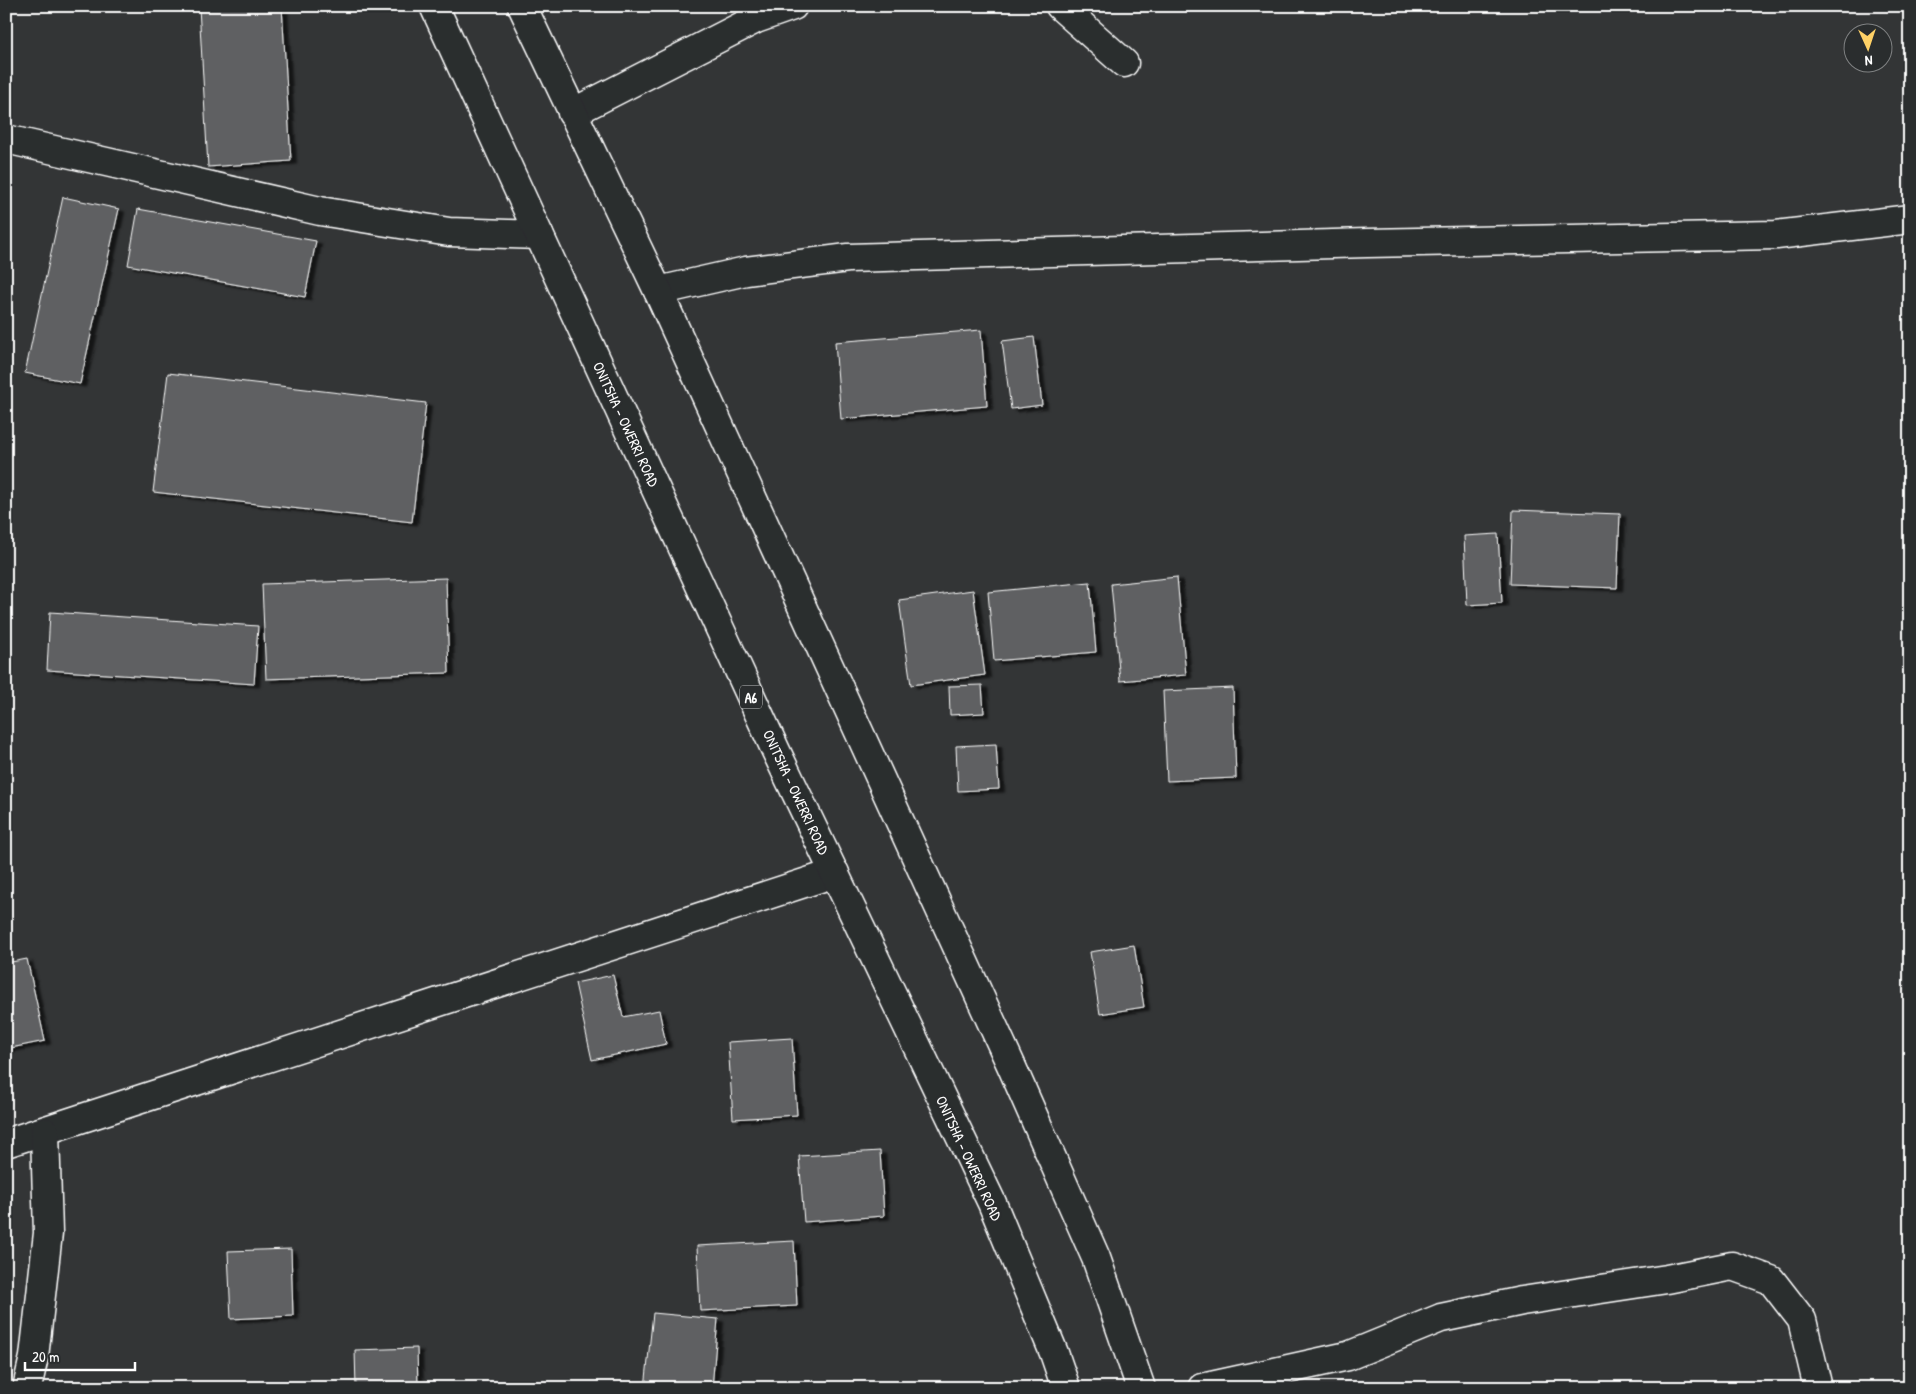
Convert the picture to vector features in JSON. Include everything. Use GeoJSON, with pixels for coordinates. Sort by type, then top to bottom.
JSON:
{"type":"FeatureCollection","features":[{"type":"Feature","properties":{"kind":"main road","name":"ONITSHA - OWERRI ROAD"},"geometry":{"type":"LineString","coordinates":[[434,6],[776,752],[992,1203],[1054,1353],[1066,1388]]}},
{"type":"Feature","properties":{"kind":"main road"},"geometry":{"type":"LineString","coordinates":[[522,6],[658,291],[1015,1073],[1096,1258],[1140,1388]]}},
{"type":"Feature","properties":{"kind":"main road"},"geometry":{"type":"LineString","coordinates":[[572,113],[756,19],[793,6]]}},
{"type":"Feature","properties":{"kind":"main road"},"geometry":{"type":"LineString","coordinates":[[1060,6],[1124,63]]}},
{"type":"Feature","properties":{"kind":"main road"},"geometry":{"type":"LineString","coordinates":[[6,139],[320,211],[449,232],[539,235]]}},
{"type":"Feature","properties":{"kind":"main road"},"geometry":{"type":"LineString","coordinates":[[658,291],[746,272],[848,258],[1357,243],[1776,234],[1910,219]]}},
{"type":"Feature","properties":{"kind":"main road"},"geometry":{"type":"LineString","coordinates":[[6,1143],[45,1132],[835,873]]}},
{"type":"Feature","properties":{"kind":"main road"},"geometry":{"type":"LineString","coordinates":[[27,1388],[34,1357],[48,1233],[45,1132]]}},
{"type":"Feature","properties":{"kind":"main road"},"geometry":{"type":"LineString","coordinates":[[1202,1388],[1348,1356],[1441,1318],[1522,1301],[1667,1279],[1732,1266],[1771,1280],[1802,1320],[1818,1388]]}},
{"type":"Feature","properties":{"kind":"building"},"geometry":{"type":"Polygon","coordinates":[[[282,6],[291,161],[208,167],[199,7],[282,6]]]}},
{"type":"Feature","properties":{"kind":"building"},"geometry":{"type":"Polygon","coordinates":[[[63,197],[119,209],[80,384],[25,373],[63,197]]]}},
{"type":"Feature","properties":{"kind":"building"},"geometry":{"type":"Polygon","coordinates":[[[138,209],[316,241],[305,297],[128,265],[138,209]]]}},
{"type":"Feature","properties":{"kind":"building"},"geometry":{"type":"Polygon","coordinates":[[[981,330],[987,406],[841,419],[835,342],[981,330]]]}},
{"type":"Feature","properties":{"kind":"building"},"geometry":{"type":"Polygon","coordinates":[[[1034,337],[1042,405],[1011,409],[1002,341],[1034,337]]]}},
{"type":"Feature","properties":{"kind":"building"},"geometry":{"type":"Polygon","coordinates":[[[168,373],[426,403],[412,522],[153,492],[168,373]]]}},
{"type":"Feature","properties":{"kind":"building"},"geometry":{"type":"Polygon","coordinates":[[[1513,510],[1620,514],[1617,588],[1510,584],[1513,510]]]}},
{"type":"Feature","properties":{"kind":"building"},"geometry":{"type":"Polygon","coordinates":[[[1498,534],[1502,603],[1467,605],[1464,536],[1498,534]]]}},
{"type":"Feature","properties":{"kind":"building"},"geometry":{"type":"Polygon","coordinates":[[[1177,577],[1186,675],[1120,681],[1111,584],[1177,577]]]}},
{"type":"Feature","properties":{"kind":"building"},"geometry":{"type":"Polygon","coordinates":[[[446,578],[449,673],[266,679],[262,584],[446,578]]]}},
{"type":"Feature","properties":{"kind":"building"},"geometry":{"type":"Polygon","coordinates":[[[1090,582],[1096,652],[994,661],[988,592],[1090,582]]]}},
{"type":"Feature","properties":{"kind":"building"},"geometry":{"type":"Polygon","coordinates":[[[973,590],[985,675],[911,685],[899,600],[973,590]]]}},
{"type":"Feature","properties":{"kind":"building"},"geometry":{"type":"Polygon","coordinates":[[[50,612],[258,626],[254,684],[47,670],[50,612]]]}},
{"type":"Feature","properties":{"kind":"building"},"geometry":{"type":"Polygon","coordinates":[[[982,685],[984,713],[950,715],[949,686],[982,685]]]}},
{"type":"Feature","properties":{"kind":"building"},"geometry":{"type":"Polygon","coordinates":[[[1233,688],[1236,778],[1167,781],[1163,691],[1233,688]]]}},
{"type":"Feature","properties":{"kind":"building"},"geometry":{"type":"Polygon","coordinates":[[[996,744],[999,789],[958,791],[956,746],[996,744]]]}},
{"type":"Feature","properties":{"kind":"building"},"geometry":{"type":"Polygon","coordinates":[[[1134,945],[1144,1007],[1100,1014],[1090,952],[1134,945]]]}},
{"type":"Feature","properties":{"kind":"building"},"geometry":{"type":"Polygon","coordinates":[[[27,959],[45,1041],[6,1049],[6,963],[27,959]]]}},
{"type":"Feature","properties":{"kind":"building"},"geometry":{"type":"Polygon","coordinates":[[[613,975],[623,1017],[659,1010],[666,1044],[592,1060],[575,983],[613,975]]]}},
{"type":"Feature","properties":{"kind":"building"},"geometry":{"type":"Polygon","coordinates":[[[792,1038],[797,1115],[733,1119],[728,1042],[792,1038]]]}},
{"type":"Feature","properties":{"kind":"building"},"geometry":{"type":"Polygon","coordinates":[[[880,1151],[884,1216],[804,1222],[799,1156],[880,1151]]]}},
{"type":"Feature","properties":{"kind":"building"},"geometry":{"type":"Polygon","coordinates":[[[794,1241],[797,1306],[700,1311],[697,1246],[794,1241]]]}},
{"type":"Feature","properties":{"kind":"building"},"geometry":{"type":"Polygon","coordinates":[[[291,1249],[293,1316],[231,1319],[228,1251],[291,1249]]]}},
{"type":"Feature","properties":{"kind":"building"},"geometry":{"type":"Polygon","coordinates":[[[653,1313],[718,1319],[712,1388],[645,1388],[653,1313]]]}},
{"type":"Feature","properties":{"kind":"building"},"geometry":{"type":"Polygon","coordinates":[[[417,1348],[418,1388],[356,1388],[355,1350],[417,1348]]]}}]}
